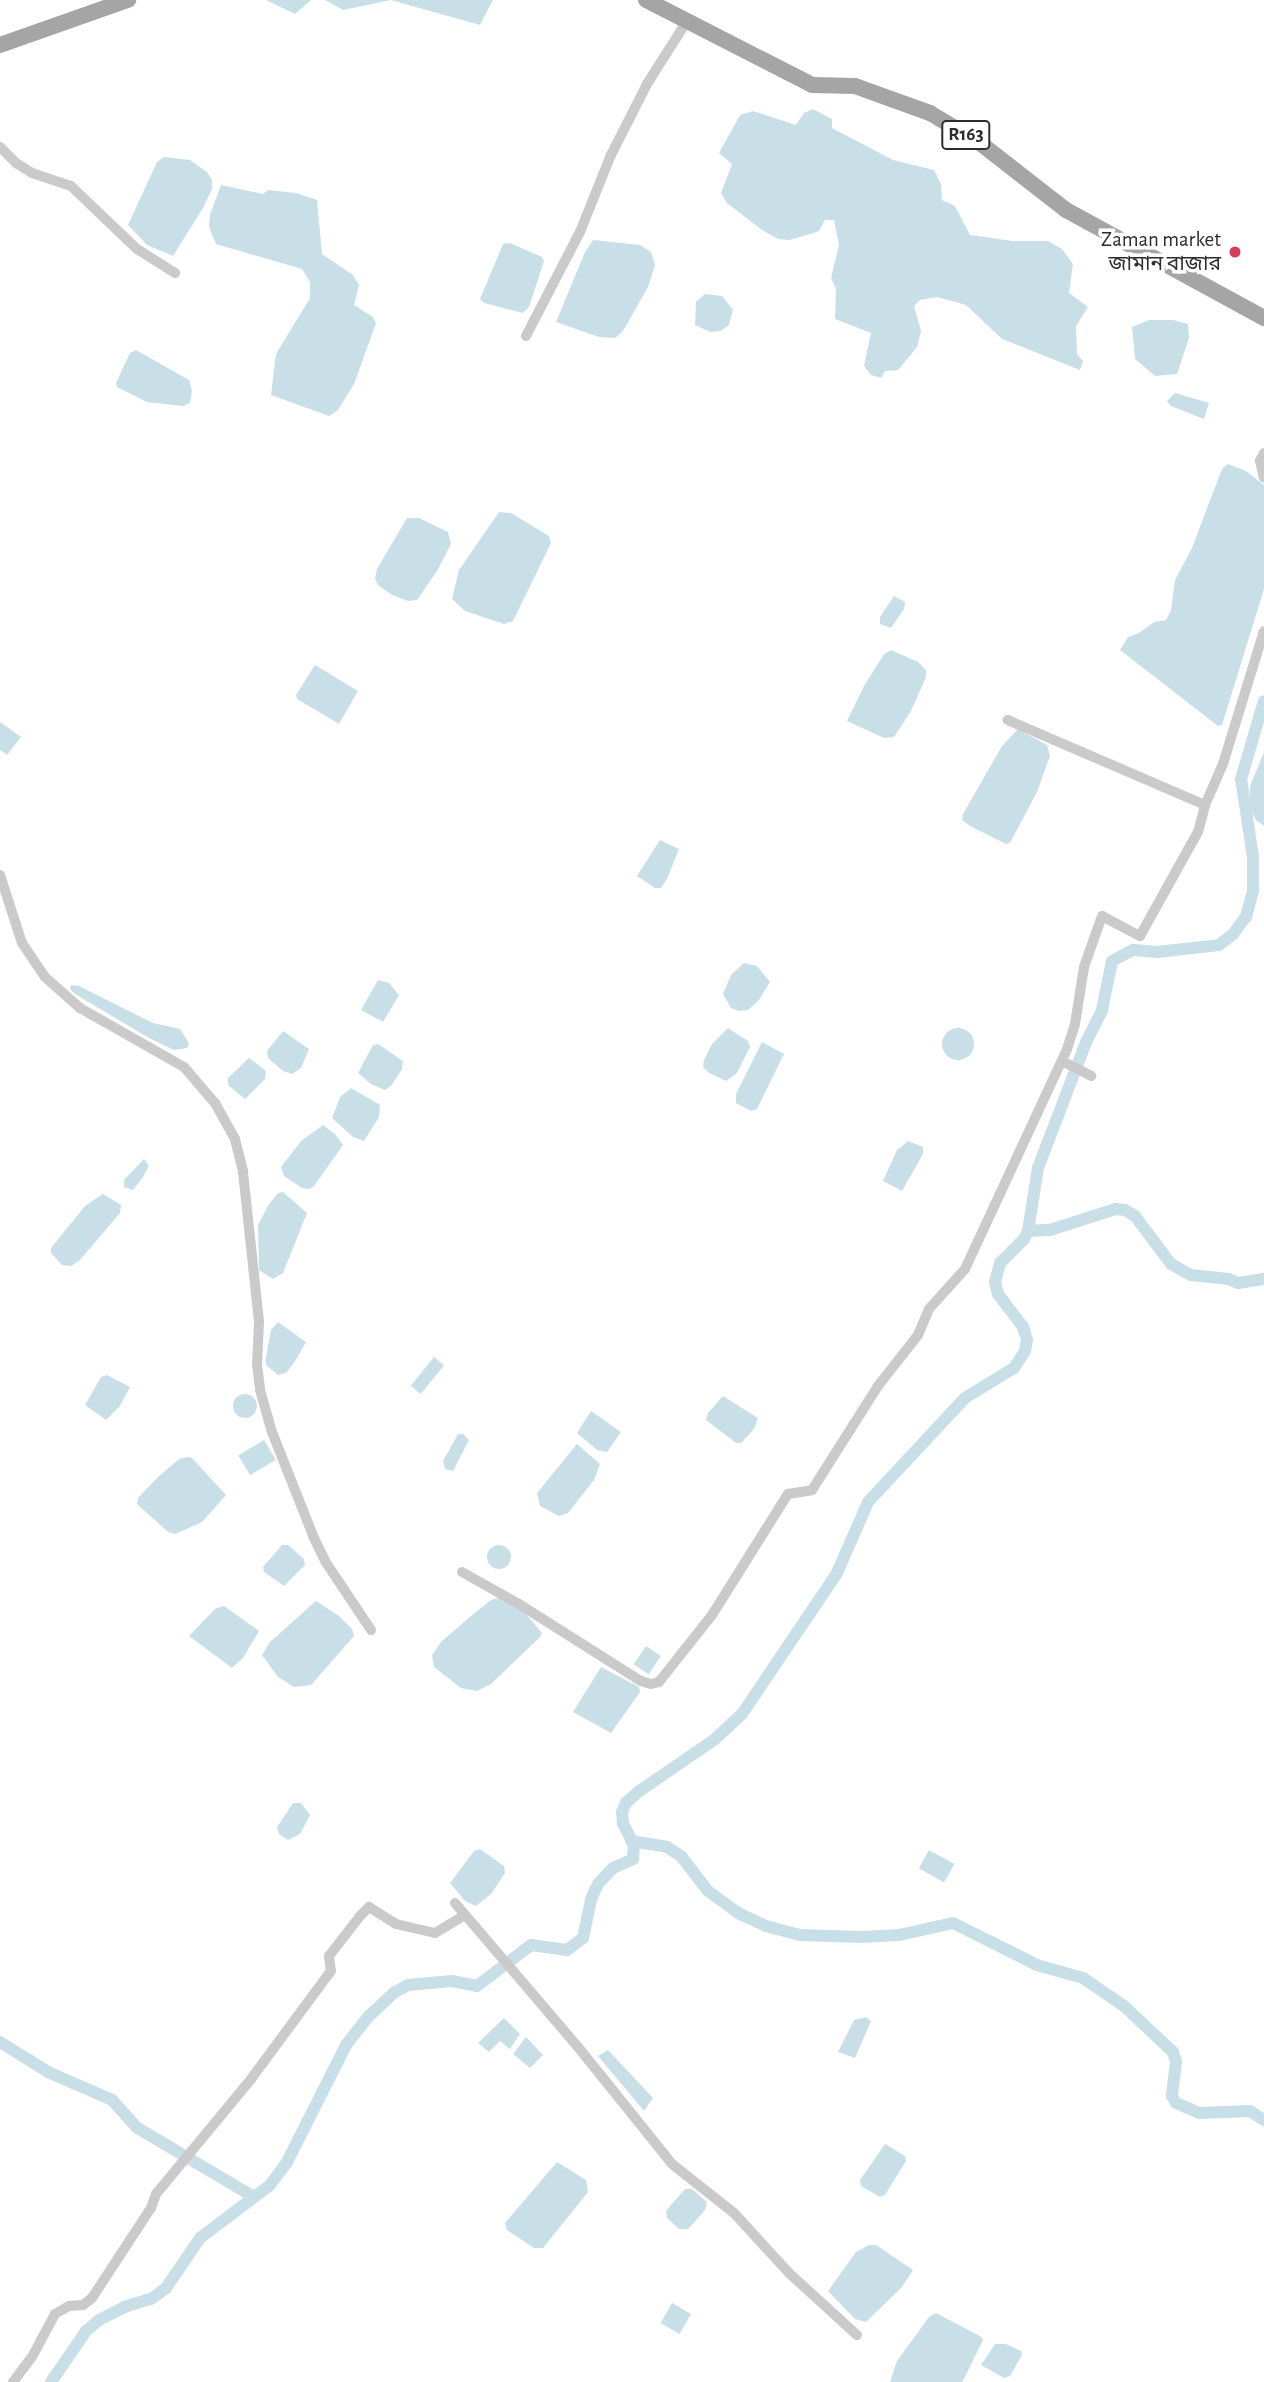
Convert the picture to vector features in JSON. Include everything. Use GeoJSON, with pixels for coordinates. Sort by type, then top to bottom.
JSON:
{"type":"FeatureCollection","features":[{"type":"Feature","properties":{"kind":"main road"},"geometry":{"type":"LineString","coordinates":[[0,45],[128,0]]}},
{"type":"Feature","properties":{"kind":"main road","name":"R163"},"geometry":{"type":"LineString","coordinates":[[646,0],[812,85],[855,86],[930,113],[980,143],[1066,210],[1264,318]]}},
{"type":"Feature","properties":{"kind":"street"},"geometry":{"type":"LineString","coordinates":[[526,336],[580,232],[611,155],[647,84],[687,21]]}},
{"type":"Feature","properties":{"kind":"street"},"geometry":{"type":"LineString","coordinates":[[0,147],[16,163],[32,173],[71,186],[137,249],[175,273]]}},
{"type":"Feature","properties":{"kind":"street"},"geometry":{"type":"LineString","coordinates":[[1264,453],[1260,461],[1264,478]]}},
{"type":"Feature","properties":{"kind":"street"},"geometry":{"type":"LineString","coordinates":[[462,1573],[519,1604],[641,1681],[652,1684],[659,1682],[712,1615],[788,1494],[813,1490],[878,1386],[918,1335],[929,1309],[965,1269],[1062,1061],[1075,1024],[1084,967],[1102,916],[1140,936],[1180,869],[1198,832],[1205,805],[1223,764],[1264,631]]}},
{"type":"Feature","properties":{"kind":"street"},"geometry":{"type":"LineString","coordinates":[[1008,720],[1205,805]]}},
{"type":"Feature","properties":{"kind":"street"},"geometry":{"type":"LineString","coordinates":[[0,875],[22,943],[44,977],[80,1008],[184,1067],[215,1103],[235,1139],[243,1172],[259,1322],[257,1364],[260,1390],[279,1452],[314,1538],[325,1561],[371,1630]]}},
{"type":"Feature","properties":{"kind":"street"},"geometry":{"type":"LineString","coordinates":[[1062,1061],[1091,1076]]}},
{"type":"Feature","properties":{"kind":"street"},"geometry":{"type":"LineString","coordinates":[[455,1903],[587,2057],[672,2164],[734,2213],[789,2273],[857,2334]]}},
{"type":"Feature","properties":{"kind":"street"},"geometry":{"type":"LineString","coordinates":[[13,2382],[32,2357],[55,2314],[69,2306],[83,2305],[92,2298],[151,2208],[156,2194],[251,2079],[331,1970],[329,1956],[360,1916],[369,1907],[396,1924],[435,1933],[465,1915]]}},
{"type":"Feature","properties":{"kind":"water"},"geometry":{"type":"Polygon","coordinates":[[[266,0],[311,0],[295,14],[266,0]]]}},
{"type":"Feature","properties":{"kind":"water"},"geometry":{"type":"Polygon","coordinates":[[[325,0],[391,0],[343,10],[325,0]]]}},
{"type":"Feature","properties":{"kind":"water"},"geometry":{"type":"Polygon","coordinates":[[[391,0],[493,0],[480,25],[391,0]]]}},
{"type":"Feature","properties":{"kind":"water"},"geometry":{"type":"Polygon","coordinates":[[[813,109],[832,119],[832,128],[893,160],[934,170],[941,184],[942,200],[955,206],[970,235],[1013,241],[1048,241],[1062,249],[1073,264],[1069,293],[1088,307],[1076,326],[1077,354],[1083,361],[1080,370],[1002,339],[966,305],[937,297],[920,300],[914,306],[921,331],[917,347],[898,370],[885,371],[881,378],[871,375],[864,366],[871,333],[835,319],[836,289],[831,278],[839,245],[834,220],[825,220],[819,231],[789,240],[778,239],[727,203],[721,193],[732,164],[719,153],[740,115],[753,111],[796,125],[804,113],[813,109]]]}},
{"type":"Feature","properties":{"kind":"water"},"geometry":{"type":"Polygon","coordinates":[[[164,157],[190,160],[207,172],[212,180],[212,189],[203,208],[173,256],[147,245],[128,225],[157,162],[164,157]]]}},
{"type":"Feature","properties":{"kind":"water"},"geometry":{"type":"Polygon","coordinates":[[[221,185],[263,194],[268,190],[296,193],[317,200],[322,254],[353,275],[359,285],[354,305],[373,317],[376,323],[354,384],[338,410],[329,416],[271,395],[276,354],[310,298],[310,282],[302,269],[216,244],[209,227],[210,215],[221,185]]]}},
{"type":"Feature","properties":{"kind":"water"},"geometry":{"type":"Polygon","coordinates":[[[593,240],[640,245],[651,252],[655,265],[648,287],[623,331],[615,338],[599,337],[556,322],[585,252],[593,240]]]}},
{"type":"Feature","properties":{"kind":"water"},"geometry":{"type":"Polygon","coordinates":[[[510,243],[542,257],[544,261],[529,307],[523,313],[484,303],[480,299],[503,244],[510,243]]]}},
{"type":"Feature","properties":{"kind":"water"},"geometry":{"type":"Polygon","coordinates":[[[705,294],[722,296],[733,310],[729,325],[721,331],[710,332],[695,325],[696,302],[705,294]]]}},
{"type":"Feature","properties":{"kind":"water"},"geometry":{"type":"Polygon","coordinates":[[[1149,320],[1173,320],[1188,324],[1189,338],[1177,374],[1155,376],[1135,359],[1132,327],[1149,320]]]}},
{"type":"Feature","properties":{"kind":"water"},"geometry":{"type":"Polygon","coordinates":[[[136,350],[189,380],[192,391],[190,403],[183,406],[147,402],[117,387],[116,383],[130,353],[136,350]]]}},
{"type":"Feature","properties":{"kind":"water"},"geometry":{"type":"Polygon","coordinates":[[[1175,393],[1209,403],[1204,419],[1171,406],[1167,401],[1175,393]]]}},
{"type":"Feature","properties":{"kind":"water"},"geometry":{"type":"Polygon","coordinates":[[[1228,464],[1246,471],[1264,485],[1264,589],[1222,725],[1218,726],[1120,650],[1128,637],[1154,622],[1166,620],[1171,610],[1175,580],[1192,548],[1222,469],[1228,464]]]}},
{"type":"Feature","properties":{"kind":"water"},"geometry":{"type":"Polygon","coordinates":[[[499,512],[511,513],[549,536],[551,543],[513,621],[504,624],[465,611],[452,599],[459,570],[499,512]]]}},
{"type":"Feature","properties":{"kind":"water"},"geometry":{"type":"Polygon","coordinates":[[[407,518],[419,518],[448,532],[451,544],[417,600],[408,601],[392,595],[378,585],[375,579],[377,569],[407,518]]]}},
{"type":"Feature","properties":{"kind":"water"},"geometry":{"type":"Polygon","coordinates":[[[894,596],[905,602],[904,609],[891,628],[880,624],[880,617],[894,596]]]}},
{"type":"Feature","properties":{"kind":"water"},"geometry":{"type":"Polygon","coordinates":[[[891,650],[918,662],[926,670],[926,677],[911,711],[894,737],[884,738],[847,721],[864,686],[884,654],[891,650]]]}},
{"type":"Feature","properties":{"kind":"water"},"geometry":{"type":"Polygon","coordinates":[[[315,665],[358,691],[339,724],[297,699],[296,695],[315,665]]]}},
{"type":"Feature","properties":{"kind":"water"},"geometry":{"type":"Polygon","coordinates":[[[0,722],[21,737],[7,755],[0,750],[0,722]]]}},
{"type":"Feature","properties":{"kind":"water"},"geometry":{"type":"Polygon","coordinates":[[[1018,729],[1047,745],[1050,756],[1037,792],[1010,843],[1006,844],[962,820],[1002,746],[1018,729]]]}},
{"type":"Feature","properties":{"kind":"water"},"geometry":{"type":"Polygon","coordinates":[[[1264,752],[1264,826],[1256,820],[1250,809],[1250,786],[1264,752]]]}},
{"type":"Feature","properties":{"kind":"water"},"geometry":{"type":"Polygon","coordinates":[[[660,840],[679,849],[667,879],[661,888],[655,888],[637,876],[660,840]]]}},
{"type":"Feature","properties":{"kind":"water"},"geometry":{"type":"Polygon","coordinates":[[[744,963],[757,966],[770,982],[759,1000],[748,1010],[739,1011],[731,1008],[723,994],[731,975],[744,963]]]}},
{"type":"Feature","properties":{"kind":"water"},"geometry":{"type":"Polygon","coordinates":[[[378,980],[389,983],[399,995],[383,1022],[361,1010],[378,980]]]}},
{"type":"Feature","properties":{"kind":"water"},"geometry":{"type":"Polygon","coordinates":[[[71,985],[79,986],[153,1023],[180,1029],[189,1043],[187,1048],[174,1050],[149,1038],[75,994],[70,989],[71,985]]]}},
{"type":"Feature","properties":{"kind":"water"},"geometry":{"type":"Polygon","coordinates":[[[728,1028],[748,1041],[750,1047],[737,1073],[726,1081],[703,1067],[712,1044],[728,1028]]]}},
{"type":"Feature","properties":{"kind":"water"},"geometry":{"type":"Polygon","coordinates":[[[958,1028],[970,1032],[974,1044],[970,1056],[958,1060],[946,1056],[942,1044],[946,1032],[958,1028]]]}},
{"type":"Feature","properties":{"kind":"water"},"geometry":{"type":"Polygon","coordinates":[[[283,1031],[309,1049],[301,1068],[292,1074],[283,1071],[268,1058],[267,1051],[283,1031]]]}},
{"type":"Feature","properties":{"kind":"water"},"geometry":{"type":"Polygon","coordinates":[[[762,1042],[784,1054],[757,1109],[751,1111],[736,1103],[736,1094],[762,1042]]]}},
{"type":"Feature","properties":{"kind":"water"},"geometry":{"type":"Polygon","coordinates":[[[378,1044],[403,1061],[402,1069],[391,1086],[385,1090],[371,1084],[358,1073],[373,1045],[378,1044]]]}},
{"type":"Feature","properties":{"kind":"water"},"geometry":{"type":"Polygon","coordinates":[[[249,1058],[266,1071],[265,1079],[245,1099],[228,1085],[228,1078],[249,1058]]]}},
{"type":"Feature","properties":{"kind":"water"},"geometry":{"type":"Polygon","coordinates":[[[351,1088],[380,1105],[379,1117],[364,1141],[353,1137],[332,1118],[340,1097],[351,1088]]]}},
{"type":"Feature","properties":{"kind":"water"},"geometry":{"type":"Polygon","coordinates":[[[323,1125],[335,1134],[343,1145],[314,1186],[309,1189],[302,1188],[284,1176],[281,1167],[301,1141],[323,1125]]]}},
{"type":"Feature","properties":{"kind":"water"},"geometry":{"type":"Polygon","coordinates":[[[908,1141],[923,1147],[923,1154],[902,1191],[883,1181],[897,1150],[908,1141]]]}},
{"type":"Feature","properties":{"kind":"water"},"geometry":{"type":"Polygon","coordinates":[[[144,1159],[149,1166],[143,1177],[133,1190],[124,1187],[124,1180],[144,1159]]]}},
{"type":"Feature","properties":{"kind":"water"},"geometry":{"type":"Polygon","coordinates":[[[283,1192],[307,1213],[283,1273],[273,1279],[259,1270],[258,1225],[269,1204],[278,1193],[283,1192]]]}},
{"type":"Feature","properties":{"kind":"water"},"geometry":{"type":"Polygon","coordinates":[[[103,1194],[121,1205],[120,1213],[80,1260],[71,1266],[62,1265],[51,1253],[51,1248],[85,1206],[103,1194]]]}},
{"type":"Feature","properties":{"kind":"water"},"geometry":{"type":"Polygon","coordinates":[[[278,1322],[306,1342],[286,1373],[278,1375],[266,1365],[266,1357],[271,1330],[278,1322]]]}},
{"type":"Feature","properties":{"kind":"water"},"geometry":{"type":"Polygon","coordinates":[[[434,1357],[444,1365],[421,1394],[411,1386],[434,1357]]]}},
{"type":"Feature","properties":{"kind":"water"},"geometry":{"type":"Polygon","coordinates":[[[107,1375],[130,1387],[120,1406],[106,1420],[85,1405],[101,1377],[107,1375]]]}},
{"type":"Feature","properties":{"kind":"water"},"geometry":{"type":"Polygon","coordinates":[[[245,1394],[256,1401],[257,1406],[250,1417],[245,1418],[234,1411],[233,1406],[240,1395],[245,1394]]]}},
{"type":"Feature","properties":{"kind":"water"},"geometry":{"type":"Polygon","coordinates":[[[723,1396],[758,1418],[754,1429],[741,1443],[736,1443],[706,1420],[708,1413],[723,1396]]]}},
{"type":"Feature","properties":{"kind":"water"},"geometry":{"type":"Polygon","coordinates":[[[591,1411],[621,1432],[607,1452],[597,1450],[577,1433],[591,1411]]]}},
{"type":"Feature","properties":{"kind":"water"},"geometry":{"type":"Polygon","coordinates":[[[458,1434],[463,1434],[469,1440],[453,1471],[445,1469],[443,1461],[458,1434]]]}},
{"type":"Feature","properties":{"kind":"water"},"geometry":{"type":"Polygon","coordinates":[[[264,1440],[276,1460],[250,1475],[238,1455],[264,1440]]]}},
{"type":"Feature","properties":{"kind":"water"},"geometry":{"type":"Polygon","coordinates":[[[577,1444],[600,1464],[594,1480],[568,1513],[559,1516],[540,1506],[537,1493],[577,1444]]]}},
{"type":"Feature","properties":{"kind":"water"},"geometry":{"type":"Polygon","coordinates":[[[192,1458],[226,1495],[202,1522],[175,1534],[168,1532],[137,1504],[138,1498],[158,1477],[179,1459],[192,1458]]]}},
{"type":"Feature","properties":{"kind":"water"},"geometry":{"type":"Polygon","coordinates":[[[282,1545],[288,1545],[304,1559],[305,1565],[284,1586],[264,1572],[263,1567],[282,1545]]]}},
{"type":"Feature","properties":{"kind":"water"},"geometry":{"type":"Polygon","coordinates":[[[499,1545],[507,1549],[511,1557],[507,1565],[499,1569],[491,1565],[487,1557],[491,1549],[499,1545]]]}},
{"type":"Feature","properties":{"kind":"water"},"geometry":{"type":"Polygon","coordinates":[[[499,1598],[522,1609],[542,1633],[491,1684],[477,1691],[461,1688],[434,1667],[432,1655],[441,1642],[471,1616],[491,1600],[499,1598]]]}},
{"type":"Feature","properties":{"kind":"water"},"geometry":{"type":"Polygon","coordinates":[[[316,1601],[339,1616],[352,1629],[354,1636],[311,1685],[294,1687],[278,1677],[262,1655],[270,1642],[316,1601]]]}},
{"type":"Feature","properties":{"kind":"water"},"geometry":{"type":"Polygon","coordinates":[[[224,1606],[259,1631],[243,1658],[232,1668],[189,1636],[215,1609],[224,1606]]]}},
{"type":"Feature","properties":{"kind":"water"},"geometry":{"type":"Polygon","coordinates":[[[646,1646],[661,1656],[649,1674],[634,1664],[646,1646]]]}},
{"type":"Feature","properties":{"kind":"water"},"geometry":{"type":"Polygon","coordinates":[[[601,1667],[639,1687],[640,1692],[611,1733],[573,1712],[601,1667]]]}},
{"type":"Feature","properties":{"kind":"water"},"geometry":{"type":"Polygon","coordinates":[[[293,1803],[301,1803],[310,1815],[300,1834],[288,1840],[279,1834],[277,1827],[293,1803]]]}},
{"type":"Feature","properties":{"kind":"water"},"geometry":{"type":"Polygon","coordinates":[[[480,1849],[504,1866],[505,1873],[492,1893],[476,1906],[465,1901],[450,1883],[474,1851],[480,1849]]]}},
{"type":"Feature","properties":{"kind":"water"},"geometry":{"type":"Polygon","coordinates":[[[929,1850],[954,1864],[944,1882],[919,1868],[929,1850]]]}},
{"type":"Feature","properties":{"kind":"water"},"geometry":{"type":"Polygon","coordinates":[[[866,2017],[871,2021],[855,2058],[838,2052],[854,2020],[866,2017]]]}},
{"type":"Feature","properties":{"kind":"water"},"geometry":{"type":"Polygon","coordinates":[[[504,2018],[520,2034],[510,2049],[500,2041],[489,2052],[478,2043],[504,2018]]]}},
{"type":"Feature","properties":{"kind":"water"},"geometry":{"type":"Polygon","coordinates":[[[526,2037],[543,2055],[530,2068],[513,2054],[526,2037]]]}},
{"type":"Feature","properties":{"kind":"water"},"geometry":{"type":"Polygon","coordinates":[[[608,2050],[653,2098],[644,2111],[598,2056],[608,2050]]]}},
{"type":"Feature","properties":{"kind":"water"},"geometry":{"type":"Polygon","coordinates":[[[885,2144],[905,2156],[906,2161],[885,2195],[880,2197],[861,2186],[860,2180],[885,2144]]]}},
{"type":"Feature","properties":{"kind":"water"},"geometry":{"type":"Polygon","coordinates":[[[557,2162],[586,2180],[588,2192],[543,2248],[534,2248],[507,2230],[505,2223],[557,2162]]]}},
{"type":"Feature","properties":{"kind":"water"},"geometry":{"type":"Polygon","coordinates":[[[685,2189],[692,2189],[707,2202],[705,2210],[688,2229],[679,2229],[667,2218],[666,2211],[685,2189]]]}},
{"type":"Feature","properties":{"kind":"water"},"geometry":{"type":"Polygon","coordinates":[[[869,2245],[876,2245],[913,2270],[902,2287],[866,2322],[855,2319],[828,2291],[856,2252],[869,2245]]]}},
{"type":"Feature","properties":{"kind":"water"},"geometry":{"type":"Polygon","coordinates":[[[672,2303],[691,2314],[680,2334],[660,2323],[672,2303]]]}},
{"type":"Feature","properties":{"kind":"water"},"geometry":{"type":"Polygon","coordinates":[[[936,2313],[983,2340],[962,2382],[890,2382],[897,2361],[929,2317],[936,2313]]]}},
{"type":"Feature","properties":{"kind":"water"},"geometry":{"type":"Polygon","coordinates":[[[995,2344],[1006,2344],[1021,2351],[1022,2355],[1010,2376],[1004,2378],[981,2365],[995,2344]]]}},
{"type":"Feature","properties":{"kind":"waterway"},"geometry":{"type":"LineString","coordinates":[[51,2382],[86,2331],[99,2320],[124,2307],[151,2299],[166,2288],[200,2238],[270,2185],[286,2164],[346,2045],[369,2016],[395,1992],[408,1985],[452,1981],[477,1986],[531,1945],[567,1950],[583,1938],[591,1899],[598,1884],[613,1868],[633,1859],[634,1845],[623,1823],[622,1812],[626,1803],[715,1739],[742,1714],[837,1573],[868,1502],[965,1398],[1014,1368],[1025,1351],[1027,1340],[1023,1327],[998,1294],[995,1282],[1000,1263],[1024,1239],[1028,1231],[1038,1168],[1086,1042],[1102,1010],[1112,961],[1133,950],[1157,952],[1219,945],[1233,934],[1246,917],[1253,891],[1253,857],[1241,779],[1264,701]]}},
{"type":"Feature","properties":{"kind":"waterway"},"geometry":{"type":"LineString","coordinates":[[1028,1231],[1050,1230],[1116,1209],[1125,1210],[1135,1216],[1171,1264],[1191,1275],[1229,1279],[1238,1283],[1264,1279]]}},
{"type":"Feature","properties":{"kind":"waterway"},"geometry":{"type":"LineString","coordinates":[[631,1841],[667,1847],[681,1856],[708,1891],[738,1913],[766,1926],[799,1935],[861,1937],[899,1935],[953,1923],[1037,1965],[1083,1978],[1124,2006],[1173,2052],[1176,2062],[1172,2096],[1176,2103],[1199,2113],[1250,2111],[1264,2120]]}},
{"type":"Feature","properties":{"kind":"waterway"},"geometry":{"type":"LineString","coordinates":[[0,2042],[48,2072],[112,2100],[136,2127],[252,2196]]}},
{"type":"Feature","properties":{"kind":"place","name":"Zaman market জামান বাজার"},"geometry":{"type":"Point","coordinates":[1235,252]}}]}
